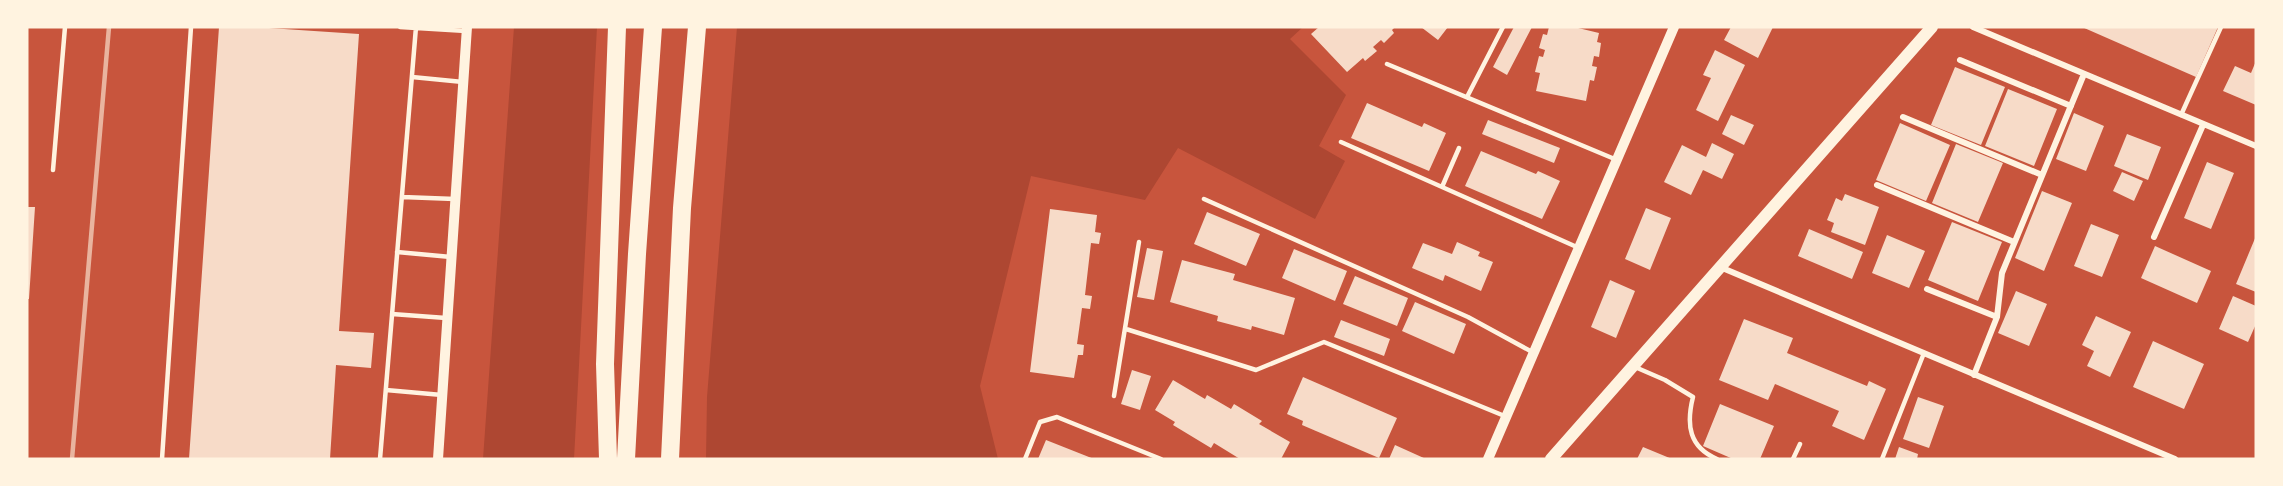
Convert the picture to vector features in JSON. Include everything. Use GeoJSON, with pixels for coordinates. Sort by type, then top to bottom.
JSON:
{"type":"FeatureCollection","features":[{"type":"Feature","properties":{"kind":"highway"},"geometry":{"type":"LineString","coordinates":[[608,459],[606,343],[617,27]]}},
{"type":"Feature","properties":{"kind":"highway"},"geometry":{"type":"LineString","coordinates":[[626,459],[637,254],[653,27]]}},
{"type":"Feature","properties":{"kind":"highway"},"geometry":{"type":"LineString","coordinates":[[670,459],[682,208],[697,27]]}},
{"type":"Feature","properties":{"kind":"main road"},"geometry":{"type":"LineString","coordinates":[[1551,459],[1932,27]]}},
{"type":"Feature","properties":{"kind":"street"},"geometry":{"type":"LineString","coordinates":[[1488,459],[1674,27]]}},
{"type":"Feature","properties":{"kind":"street"},"geometry":{"type":"LineString","coordinates":[[1973,27],[2256,146]]}},
{"type":"Feature","properties":{"kind":"street"},"geometry":{"type":"LineString","coordinates":[[438,459],[467,29]]}},
{"type":"Feature","properties":{"kind":"street"},"geometry":{"type":"LineString","coordinates":[[1960,60],[2071,106]]}},
{"type":"Feature","properties":{"kind":"street"},"geometry":{"type":"LineString","coordinates":[[1974,375],[1997,317],[2002,273],[2084,74]]}},
{"type":"Feature","properties":{"kind":"street"},"geometry":{"type":"LineString","coordinates":[[1903,117],[2042,175]]}},
{"type":"Feature","properties":{"kind":"street"},"geometry":{"type":"LineString","coordinates":[[2154,237],[2203,125]]}},
{"type":"Feature","properties":{"kind":"street"},"geometry":{"type":"LineString","coordinates":[[1877,184],[2014,242]]}},
{"type":"Feature","properties":{"kind":"street"},"geometry":{"type":"LineString","coordinates":[[1719,267],[2175,459]]}},
{"type":"Feature","properties":{"kind":"street"},"geometry":{"type":"LineString","coordinates":[[1927,289],[1997,317]]}},
{"type":"Feature","properties":{"kind":"lane"},"geometry":{"type":"LineString","coordinates":[[53,170],[65,27]]}},
{"type":"Feature","properties":{"kind":"lane"},"geometry":{"type":"LineString","coordinates":[[162,459],[191,27]]}},
{"type":"Feature","properties":{"kind":"lane"},"geometry":{"type":"LineString","coordinates":[[400,27],[467,29]]}},
{"type":"Feature","properties":{"kind":"lane"},"geometry":{"type":"LineString","coordinates":[[1467,98],[1503,27]]}},
{"type":"Feature","properties":{"kind":"lane"},"geometry":{"type":"LineString","coordinates":[[2181,115],[2221,27]]}},
{"type":"Feature","properties":{"kind":"lane"},"geometry":{"type":"LineString","coordinates":[[380,459],[416,28]]}},
{"type":"Feature","properties":{"kind":"lane"},"geometry":{"type":"LineString","coordinates":[[1387,64],[1617,160]]}},
{"type":"Feature","properties":{"kind":"lane"},"geometry":{"type":"LineString","coordinates":[[412,77],[463,82]]}},
{"type":"Feature","properties":{"kind":"lane"},"geometry":{"type":"LineString","coordinates":[[1341,142],[1580,248]]}},
{"type":"Feature","properties":{"kind":"lane"},"geometry":{"type":"LineString","coordinates":[[1442,187],[1459,148]]}},
{"type":"Feature","properties":{"kind":"lane"},"geometry":{"type":"LineString","coordinates":[[402,197],[455,199]]}},
{"type":"Feature","properties":{"kind":"lane"},"geometry":{"type":"LineString","coordinates":[[1204,198],[1468,317],[1534,353]]}},
{"type":"Feature","properties":{"kind":"lane"},"geometry":{"type":"LineString","coordinates":[[1114,396],[1139,242]]}},
{"type":"Feature","properties":{"kind":"lane"},"geometry":{"type":"LineString","coordinates":[[397,252],[451,257]]}},
{"type":"Feature","properties":{"kind":"lane"},"geometry":{"type":"LineString","coordinates":[[392,314],[447,318]]}},
{"type":"Feature","properties":{"kind":"lane"},"geometry":{"type":"LineString","coordinates":[[1126,330],[1256,370],[1324,342],[1507,417]]}},
{"type":"Feature","properties":{"kind":"lane"},"geometry":{"type":"LineString","coordinates":[[1882,459],[1924,353]]}},
{"type":"Feature","properties":{"kind":"lane"},"geometry":{"type":"LineString","coordinates":[[1632,366],[1665,380],[1693,397],[1689,411],[1694,442],[1704,453],[1717,459]]}},
{"type":"Feature","properties":{"kind":"lane"},"geometry":{"type":"LineString","coordinates":[[386,390],[442,395]]}},
{"type":"Feature","properties":{"kind":"lane"},"geometry":{"type":"LineString","coordinates":[[1025,459],[1040,422],[1057,417],[1161,459]]}},
{"type":"Feature","properties":{"kind":"lane"},"geometry":{"type":"LineString","coordinates":[[1793,459],[1800,444]]}},
{"type":"Feature","properties":{"kind":"shaded area"},"geometry":{"type":"Polygon","coordinates":[[[514,27],[597,27],[574,459],[483,459],[514,27]]]}},
{"type":"Feature","properties":{"kind":"shaded area"},"geometry":{"type":"Polygon","coordinates":[[[737,27],[1303,27],[1290,39],[1346,95],[1319,146],[1345,161],[1315,219],[1178,148],[1145,200],[1031,176],[980,386],[998,459],[706,459],[707,397],[737,27]]]}},
{"type":"Feature","properties":{"kind":"building"},"geometry":{"type":"Polygon","coordinates":[[[219,27],[359,34],[339,331],[374,333],[371,368],[336,365],[330,459],[189,459],[219,27]]]}},
{"type":"Feature","properties":{"kind":"building"},"geometry":{"type":"Polygon","coordinates":[[[1319,27],[1395,27],[1392,30],[1394,33],[1384,43],[1381,40],[1373,47],[1377,51],[1365,61],[1363,58],[1347,72],[1311,34],[1319,27]]]}},
{"type":"Feature","properties":{"kind":"building"},"geometry":{"type":"Polygon","coordinates":[[[1421,27],[1448,27],[1438,40],[1421,27]]]}},
{"type":"Feature","properties":{"kind":"building"},"geometry":{"type":"Polygon","coordinates":[[[1514,27],[1532,27],[1507,75],[1493,67],[1514,27]]]}},
{"type":"Feature","properties":{"kind":"building"},"geometry":{"type":"Polygon","coordinates":[[[1549,27],[1574,27],[1599,33],[1597,42],[1601,43],[1599,57],[1594,56],[1592,66],[1597,67],[1594,81],[1590,80],[1586,101],[1536,91],[1540,73],[1535,72],[1539,56],[1543,57],[1545,50],[1539,48],[1543,34],[1547,35],[1549,27]]]}},
{"type":"Feature","properties":{"kind":"building"},"geometry":{"type":"Polygon","coordinates":[[[1731,27],[1773,27],[1758,58],[1724,40],[1731,27]]]}},
{"type":"Feature","properties":{"kind":"building"},"geometry":{"type":"Polygon","coordinates":[[[2082,27],[2218,27],[2196,77],[2082,27]]]}},
{"type":"Feature","properties":{"kind":"building"},"geometry":{"type":"Polygon","coordinates":[[[1715,50],[1745,65],[1718,121],[1696,110],[1711,78],[1703,75],[1715,50]]]}},
{"type":"Feature","properties":{"kind":"building"},"geometry":{"type":"Polygon","coordinates":[[[2256,61],[2256,105],[2223,91],[2235,66],[2251,73],[2256,61]]]}},
{"type":"Feature","properties":{"kind":"building"},"geometry":{"type":"Polygon","coordinates":[[[1955,67],[2005,87],[1981,145],[1931,125],[1955,67]]]}},
{"type":"Feature","properties":{"kind":"building"},"geometry":{"type":"Polygon","coordinates":[[[2008,89],[2057,109],[2034,166],[1985,146],[2008,89]]]}},
{"type":"Feature","properties":{"kind":"building"},"geometry":{"type":"Polygon","coordinates":[[[1367,103],[1422,127],[1424,123],[1446,133],[1429,171],[1351,138],[1367,103]]]}},
{"type":"Feature","properties":{"kind":"building"},"geometry":{"type":"Polygon","coordinates":[[[2074,113],[2104,126],[2086,171],[2056,159],[2074,113]]]}},
{"type":"Feature","properties":{"kind":"building"},"geometry":{"type":"Polygon","coordinates":[[[1731,115],[1754,125],[1744,145],[1722,134],[1731,115]]]}},
{"type":"Feature","properties":{"kind":"building"},"geometry":{"type":"Polygon","coordinates":[[[1488,120],[1560,148],[1554,163],[1482,134],[1488,120]]]}},
{"type":"Feature","properties":{"kind":"building"},"geometry":{"type":"Polygon","coordinates":[[[1900,123],[1950,145],[1926,201],[1876,180],[1900,123]]]}},
{"type":"Feature","properties":{"kind":"building"},"geometry":{"type":"Polygon","coordinates":[[[2127,134],[2161,147],[2148,180],[2114,166],[2127,134]]]}},
{"type":"Feature","properties":{"kind":"building"},"geometry":{"type":"Polygon","coordinates":[[[1712,143],[1734,154],[1722,179],[1703,170],[1691,195],[1664,182],[1682,145],[1706,157],[1712,143]]]}},
{"type":"Feature","properties":{"kind":"building"},"geometry":{"type":"Polygon","coordinates":[[[1956,144],[2003,163],[1978,222],[1932,203],[1956,144]]]}},
{"type":"Feature","properties":{"kind":"building"},"geometry":{"type":"Polygon","coordinates":[[[1481,151],[1536,174],[1538,171],[1560,181],[1542,219],[1465,186],[1481,151]]]}},
{"type":"Feature","properties":{"kind":"building"},"geometry":{"type":"Polygon","coordinates":[[[2207,162],[2234,173],[2211,229],[2184,218],[2207,162]]]}},
{"type":"Feature","properties":{"kind":"building"},"geometry":{"type":"Polygon","coordinates":[[[2122,172],[2143,181],[2134,201],[2113,191],[2122,172]]]}},
{"type":"Feature","properties":{"kind":"building"},"geometry":{"type":"Polygon","coordinates":[[[2042,191],[2072,203],[2044,271],[2015,258],[2042,191]]]}},
{"type":"Feature","properties":{"kind":"building"},"geometry":{"type":"Polygon","coordinates":[[[1845,194],[1879,207],[1865,245],[1831,232],[1834,223],[1827,220],[1836,198],[1842,201],[1845,194]]]}},
{"type":"Feature","properties":{"kind":"building"},"geometry":{"type":"Polygon","coordinates":[[[27,207],[35,207],[29,299],[27,299],[27,207]]]}},
{"type":"Feature","properties":{"kind":"building"},"geometry":{"type":"Polygon","coordinates":[[[1646,208],[1671,218],[1650,270],[1625,259],[1646,208]]]}},
{"type":"Feature","properties":{"kind":"building"},"geometry":{"type":"Polygon","coordinates":[[[1050,209],[1097,215],[1095,232],[1101,233],[1099,244],[1091,243],[1085,295],[1092,296],[1090,309],[1082,308],[1077,344],[1084,345],[1083,355],[1078,355],[1074,378],[1030,372],[1050,209]]]}},
{"type":"Feature","properties":{"kind":"building"},"geometry":{"type":"Polygon","coordinates":[[[1207,212],[1260,234],[1246,266],[1194,244],[1207,212]]]}},
{"type":"Feature","properties":{"kind":"building"},"geometry":{"type":"Polygon","coordinates":[[[1952,222],[2002,242],[1978,301],[1928,280],[1952,222]]]}},
{"type":"Feature","properties":{"kind":"building"},"geometry":{"type":"Polygon","coordinates":[[[2091,224],[2119,235],[2102,277],[2074,266],[2091,224]]]}},
{"type":"Feature","properties":{"kind":"building"},"geometry":{"type":"Polygon","coordinates":[[[1809,229],[1863,252],[1852,279],[1798,256],[1809,229]]]}},
{"type":"Feature","properties":{"kind":"building"},"geometry":{"type":"Polygon","coordinates":[[[1887,235],[1925,251],[1909,288],[1872,273],[1887,235]]]}},
{"type":"Feature","properties":{"kind":"building"},"geometry":{"type":"Polygon","coordinates":[[[2256,236],[2256,292],[2236,284],[2256,236]]]}},
{"type":"Feature","properties":{"kind":"building"},"geometry":{"type":"Polygon","coordinates":[[[1457,242],[1480,252],[1478,256],[1493,262],[1481,291],[1445,275],[1443,281],[1412,268],[1423,243],[1452,254],[1457,242]]]}},
{"type":"Feature","properties":{"kind":"building"},"geometry":{"type":"Polygon","coordinates":[[[2155,246],[2211,271],[2197,303],[2141,278],[2155,246]]]}},
{"type":"Feature","properties":{"kind":"building"},"geometry":{"type":"Polygon","coordinates":[[[1147,248],[1163,251],[1154,300],[1137,297],[1147,248]]]}},
{"type":"Feature","properties":{"kind":"building"},"geometry":{"type":"Polygon","coordinates":[[[1294,249],[1347,271],[1335,301],[1282,278],[1294,249]]]}},
{"type":"Feature","properties":{"kind":"building"},"geometry":{"type":"Polygon","coordinates":[[[1182,260],[1235,274],[1233,280],[1295,298],[1284,335],[1252,326],[1251,330],[1217,321],[1218,316],[1170,302],[1182,260]]]}},
{"type":"Feature","properties":{"kind":"building"},"geometry":{"type":"Polygon","coordinates":[[[1355,276],[1408,298],[1397,326],[1343,304],[1355,276]]]}},
{"type":"Feature","properties":{"kind":"building"},"geometry":{"type":"Polygon","coordinates":[[[1610,280],[1635,291],[1616,338],[1591,327],[1610,280]]]}},
{"type":"Feature","properties":{"kind":"building"},"geometry":{"type":"Polygon","coordinates":[[[2016,291],[2047,304],[2029,346],[1998,333],[2016,291]]]}},
{"type":"Feature","properties":{"kind":"building"},"geometry":{"type":"Polygon","coordinates":[[[2233,296],[2256,306],[2256,324],[2248,342],[2219,329],[2233,296]]]}},
{"type":"Feature","properties":{"kind":"building"},"geometry":{"type":"Polygon","coordinates":[[[1415,302],[1466,324],[1454,354],[1402,331],[1415,302]]]}},
{"type":"Feature","properties":{"kind":"building"},"geometry":{"type":"Polygon","coordinates":[[[2096,316],[2131,332],[2110,377],[2087,366],[2094,351],[2082,345],[2096,316]]]}},
{"type":"Feature","properties":{"kind":"building"},"geometry":{"type":"Polygon","coordinates":[[[1744,319],[1793,338],[1787,353],[1867,386],[1869,381],[1886,389],[1864,440],[1832,426],[1839,411],[1775,384],[1768,400],[1719,380],[1744,319]]]}},
{"type":"Feature","properties":{"kind":"building"},"geometry":{"type":"Polygon","coordinates":[[[1341,320],[1390,339],[1384,356],[1334,337],[1341,320]]]}},
{"type":"Feature","properties":{"kind":"building"},"geometry":{"type":"Polygon","coordinates":[[[2153,341],[2204,364],[2184,409],[2133,387],[2153,341]]]}},
{"type":"Feature","properties":{"kind":"building"},"geometry":{"type":"Polygon","coordinates":[[[1132,370],[1151,376],[1140,410],[1121,404],[1132,370]]]}},
{"type":"Feature","properties":{"kind":"building"},"geometry":{"type":"Polygon","coordinates":[[[1303,377],[1397,418],[1379,458],[1302,425],[1303,421],[1287,414],[1303,377]]]}},
{"type":"Feature","properties":{"kind":"building"},"geometry":{"type":"Polygon","coordinates":[[[1173,380],[1205,399],[1207,395],[1231,409],[1234,404],[1262,421],[1259,424],[1290,442],[1281,459],[1240,459],[1214,443],[1211,448],[1173,425],[1175,422],[1155,410],[1173,380]]]}},
{"type":"Feature","properties":{"kind":"building"},"geometry":{"type":"Polygon","coordinates":[[[1918,397],[1944,406],[1929,448],[1903,439],[1918,397]]]}},
{"type":"Feature","properties":{"kind":"building"},"geometry":{"type":"Polygon","coordinates":[[[1720,404],[1774,426],[1760,459],[1733,459],[1703,446],[1720,404]]]}},
{"type":"Feature","properties":{"kind":"building"},"geometry":{"type":"Polygon","coordinates":[[[1046,440],[1094,459],[1038,459],[1046,440]]]}},
{"type":"Feature","properties":{"kind":"building"},"geometry":{"type":"Polygon","coordinates":[[[1395,445],[1426,459],[1389,459],[1395,445]]]}},
{"type":"Feature","properties":{"kind":"building"},"geometry":{"type":"Polygon","coordinates":[[[1643,447],[1672,459],[1637,459],[1643,447]]]}},
{"type":"Feature","properties":{"kind":"building"},"geometry":{"type":"Polygon","coordinates":[[[1899,447],[1918,454],[1917,459],[1895,459],[1899,447]]]}},
{"type":"Feature","properties":{"kind":"railway"},"geometry":{"type":"LineString","coordinates":[[72,459],[109,27]]}}]}
